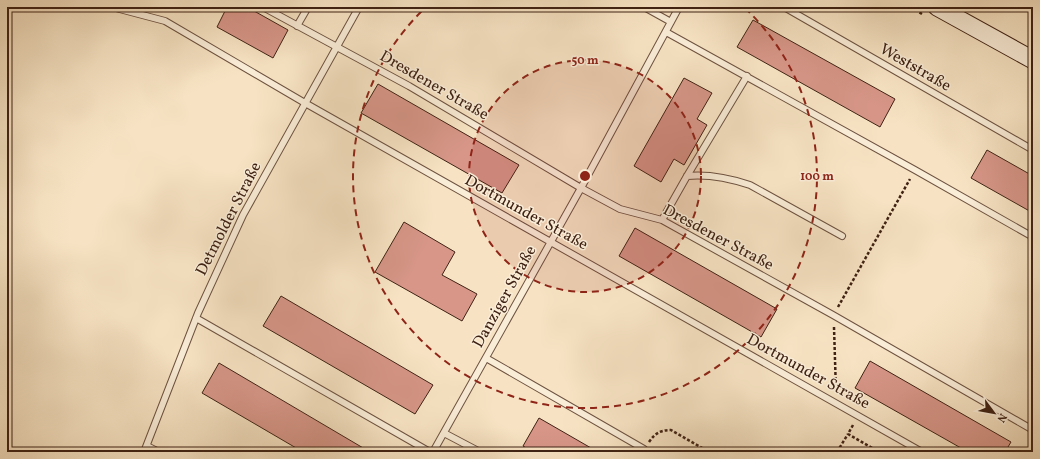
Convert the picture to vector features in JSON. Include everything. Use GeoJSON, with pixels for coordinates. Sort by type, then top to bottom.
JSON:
{"type":"FeatureCollection","features":[{"type":"Feature","properties":{"kind":"main road"},"geometry":{"type":"LineString","coordinates":[[937,7],[1033,60]]}},
{"type":"Feature","properties":{"kind":"lane","name":"Dortmunder Straße"},"geometry":{"type":"LineString","coordinates":[[112,7],[165,21],[305,103],[922,452]]}},
{"type":"Feature","properties":{"kind":"lane","name":"Dresdener Straße"},"geometry":{"type":"LineString","coordinates":[[263,7],[271,9],[297,26],[409,86],[581,188],[620,208],[662,220],[833,315],[1033,430]]}},
{"type":"Feature","properties":{"kind":"lane"},"geometry":{"type":"LineString","coordinates":[[297,26],[308,7]]}},
{"type":"Feature","properties":{"kind":"lane","name":"Detmolder Straße"},"geometry":{"type":"LineString","coordinates":[[145,449],[196,318],[243,215],[359,7]]}},
{"type":"Feature","properties":{"kind":"lane"},"geometry":{"type":"LineString","coordinates":[[644,7],[671,22]]}},
{"type":"Feature","properties":{"kind":"lane","name":"Danziger Straße"},"geometry":{"type":"LineString","coordinates":[[432,452],[581,188],[679,7]]}},
{"type":"Feature","properties":{"kind":"lane","name":"Weststraße"},"geometry":{"type":"LineString","coordinates":[[784,7],[1033,150]]}},
{"type":"Feature","properties":{"kind":"lane"},"geometry":{"type":"LineString","coordinates":[[666,32],[1033,237]]}},
{"type":"Feature","properties":{"kind":"lane"},"geometry":{"type":"LineString","coordinates":[[662,220],[747,76]]}},
{"type":"Feature","properties":{"kind":"lane"},"geometry":{"type":"LineString","coordinates":[[687,176],[715,176],[733,179],[750,185],[842,236]]}},
{"type":"Feature","properties":{"kind":"lane"},"geometry":{"type":"LineString","coordinates":[[196,318],[432,452]]}},
{"type":"Feature","properties":{"kind":"lane"},"geometry":{"type":"LineString","coordinates":[[486,358],[644,448]]}},
{"type":"Feature","properties":{"kind":"lane"},"geometry":{"type":"LineString","coordinates":[[444,432],[480,452]]}},
{"type":"Feature","properties":{"kind":"lane"},"geometry":{"type":"LineString","coordinates":[[145,449],[159,452]]}},
{"type":"Feature","properties":{"kind":"path"},"geometry":{"type":"LineString","coordinates":[[837,404],[833,315],[915,170]]}},
{"type":"Feature","properties":{"kind":"path"},"geometry":{"type":"LineString","coordinates":[[838,452],[858,416]]}},
{"type":"Feature","properties":{"kind":"path"},"geometry":{"type":"LineString","coordinates":[[644,448],[654,434],[660,431],[671,430],[709,452]]}},
{"type":"Feature","properties":{"kind":"path"},"geometry":{"type":"LineString","coordinates":[[848,434],[880,452]]}},
{"type":"Feature","properties":{"kind":"building"},"geometry":{"type":"Polygon","coordinates":[[[227,7],[247,7],[288,30],[273,58],[217,27],[227,7]]]}},
{"type":"Feature","properties":{"kind":"building"},"geometry":{"type":"Polygon","coordinates":[[[1019,7],[1033,7],[1033,14],[1019,7]]]}},
{"type":"Feature","properties":{"kind":"building"},"geometry":{"type":"Polygon","coordinates":[[[753,20],[895,99],[880,127],[737,47],[753,20]]]}},
{"type":"Feature","properties":{"kind":"building"},"geometry":{"type":"Polygon","coordinates":[[[684,78],[712,93],[697,119],[707,125],[684,165],[674,159],[661,182],[634,166],[684,78]]]}},
{"type":"Feature","properties":{"kind":"building"},"geometry":{"type":"Polygon","coordinates":[[[378,84],[519,165],[502,193],[361,113],[378,84]]]}},
{"type":"Feature","properties":{"kind":"building"},"geometry":{"type":"Polygon","coordinates":[[[987,150],[1033,176],[1033,213],[971,178],[987,150]]]}},
{"type":"Feature","properties":{"kind":"building"},"geometry":{"type":"Polygon","coordinates":[[[404,222],[455,252],[442,275],[477,294],[462,321],[375,272],[404,222]]]}},
{"type":"Feature","properties":{"kind":"building"},"geometry":{"type":"Polygon","coordinates":[[[635,228],[777,309],[761,337],[619,256],[635,228]]]}},
{"type":"Feature","properties":{"kind":"building"},"geometry":{"type":"Polygon","coordinates":[[[281,296],[433,385],[415,414],[263,326],[281,296]]]}},
{"type":"Feature","properties":{"kind":"building"},"geometry":{"type":"Polygon","coordinates":[[[870,361],[1011,442],[1005,452],[968,452],[855,388],[870,361]]]}},
{"type":"Feature","properties":{"kind":"building"},"geometry":{"type":"Polygon","coordinates":[[[219,363],[370,452],[303,452],[202,393],[219,363]]]}},
{"type":"Feature","properties":{"kind":"building"},"geometry":{"type":"Polygon","coordinates":[[[539,418],[598,452],[533,452],[523,446],[539,418]]]}}]}
